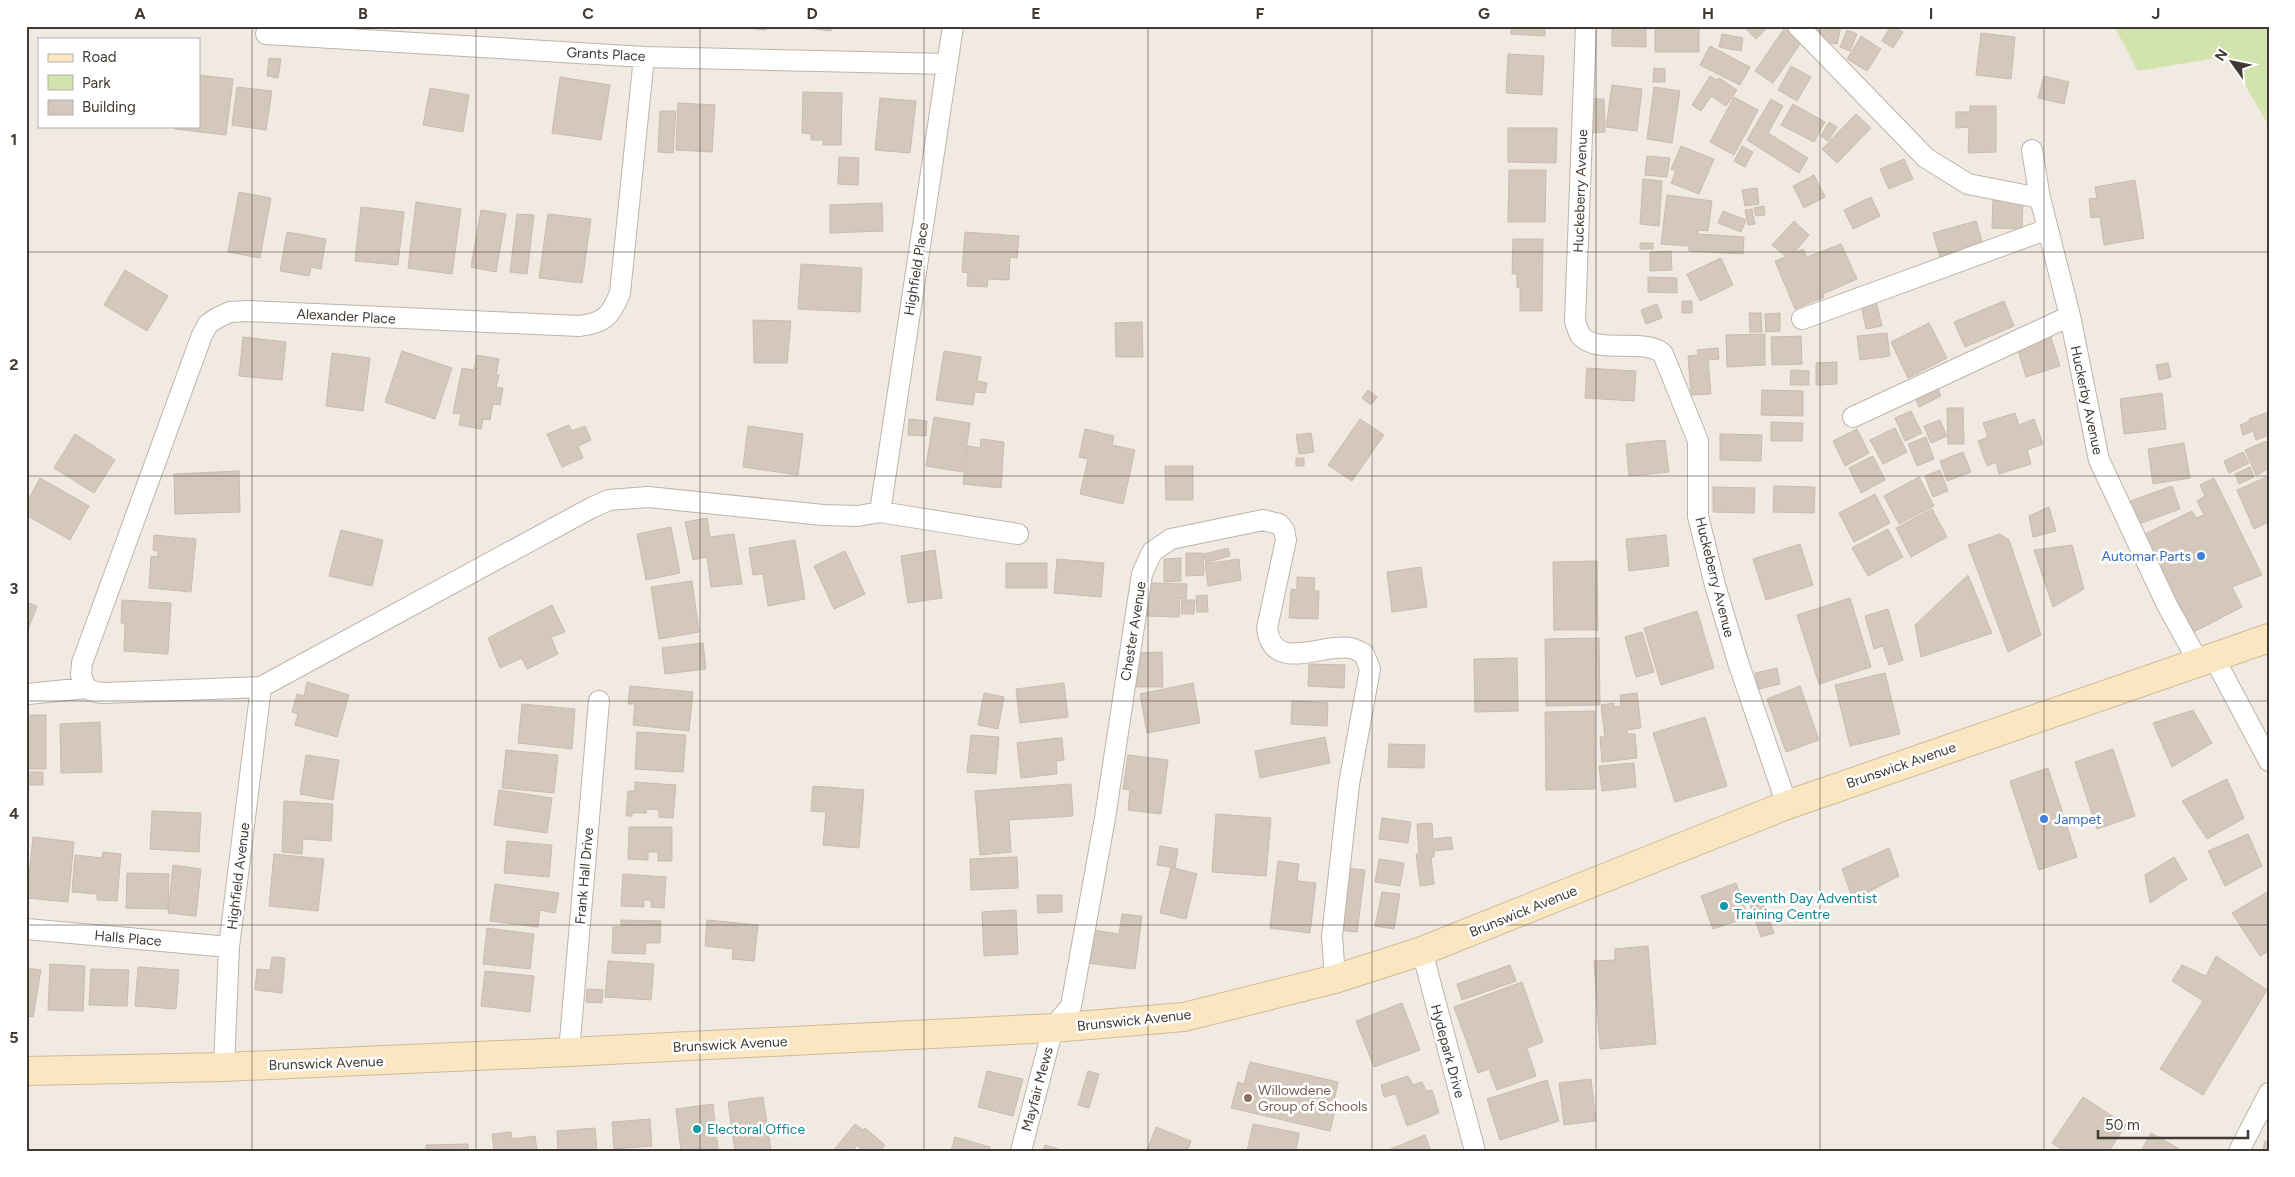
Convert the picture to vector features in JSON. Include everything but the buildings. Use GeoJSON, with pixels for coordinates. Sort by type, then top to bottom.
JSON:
{"type":"FeatureCollection","features":[{"type":"Feature","properties":{"kind":"main road","name":"Brunswick Avenue"},"geometry":{"type":"LineString","coordinates":[[26,1071],[224,1067],[569,1052],[1054,1028],[1184,1017],[1335,979],[1422,951],[1787,805],[2269,638]]}},
{"type":"Feature","properties":{"kind":"street","name":"Highfield Place"},"geometry":{"type":"LineString","coordinates":[[880,512],[953,26]]}},
{"type":"Feature","properties":{"kind":"street","name":"Huckeberry Avenue"},"geometry":{"type":"LineString","coordinates":[[1586,26],[1575,322],[1581,335],[1590,343],[1654,349],[1663,354],[1698,441],[1698,516],[1715,585],[1738,662],[1787,805]]}},
{"type":"Feature","properties":{"kind":"street"},"geometry":{"type":"LineString","coordinates":[[1798,26],[1926,158],[1968,184],[2040,198]]}},
{"type":"Feature","properties":{"kind":"street","name":"Grants Place"},"geometry":{"type":"LineString","coordinates":[[266,34],[419,34],[644,56],[947,64]]}},
{"type":"Feature","properties":{"kind":"street","name":"Alexander Place"},"geometry":{"type":"LineString","coordinates":[[86,688],[82,675],[82,663],[185,376],[208,324],[230,312],[247,311],[453,322],[579,326],[597,323],[613,310],[620,293],[644,56]]}},
{"type":"Feature","properties":{"kind":"street","name":"Huckerby Avenue"},"geometry":{"type":"LineString","coordinates":[[2032,150],[2040,198],[2070,316],[2099,460],[2167,605],[2205,659],[2269,762]]}},
{"type":"Feature","properties":{"kind":"street"},"geometry":{"type":"LineString","coordinates":[[1802,319],[2048,229]]}},
{"type":"Feature","properties":{"kind":"street"},"geometry":{"type":"LineString","coordinates":[[1852,417],[2070,316]]}},
{"type":"Feature","properties":{"kind":"street"},"geometry":{"type":"LineString","coordinates":[[28,694],[86,688],[104,694],[262,687],[591,508],[610,500],[648,497],[858,516],[880,512],[1018,534]]}},
{"type":"Feature","properties":{"kind":"street","name":"Chester Avenue"},"geometry":{"type":"LineString","coordinates":[[1054,1028],[1071,1006],[1105,818],[1142,574],[1152,552],[1171,539],[1263,520],[1279,524],[1284,530],[1286,540],[1267,628],[1268,641],[1276,649],[1287,654],[1350,648],[1364,654],[1370,669],[1350,784],[1332,936],[1335,979]]}},
{"type":"Feature","properties":{"kind":"street","name":"Highfield Avenue"},"geometry":{"type":"LineString","coordinates":[[224,1067],[229,948],[262,687]]}},
{"type":"Feature","properties":{"kind":"street","name":"Frank Hall Drive"},"geometry":{"type":"LineString","coordinates":[[569,1052],[599,700]]}},
{"type":"Feature","properties":{"kind":"street","name":"Halls Place"},"geometry":{"type":"LineString","coordinates":[[26,929],[229,948]]}},
{"type":"Feature","properties":{"kind":"street","name":"Hydepark Drive"},"geometry":{"type":"LineString","coordinates":[[1422,951],[1475,1151]]}},
{"type":"Feature","properties":{"kind":"street","name":"Mayfair Mews"},"geometry":{"type":"LineString","coordinates":[[1021,1151],[1054,1028]]}},
{"type":"Feature","properties":{"kind":"street"},"geometry":{"type":"LineString","coordinates":[[2239,1151],[2269,1092]]}},
{"type":"Feature","properties":{"kind":"green space"},"geometry":{"type":"Polygon","coordinates":[[[2114,26],[2269,26],[2269,126],[2228,56],[2138,71],[2114,26]]]}},
{"type":"Feature","properties":{"kind":"place","name":"Automar Parts"},"geometry":{"type":"Point","coordinates":[2201,556]}},
{"type":"Feature","properties":{"kind":"place","name":"Jampet"},"geometry":{"type":"Point","coordinates":[2044,819]}},
{"type":"Feature","properties":{"kind":"place","name":"Seventh Day Adventist Training Centre"},"geometry":{"type":"Point","coordinates":[1724,906]}},
{"type":"Feature","properties":{"kind":"place","name":"Willowdene Group of Schools"},"geometry":{"type":"Point","coordinates":[1248,1098]}},
{"type":"Feature","properties":{"kind":"place","name":"Electoral Office"},"geometry":{"type":"Point","coordinates":[697,1129]}}]}
